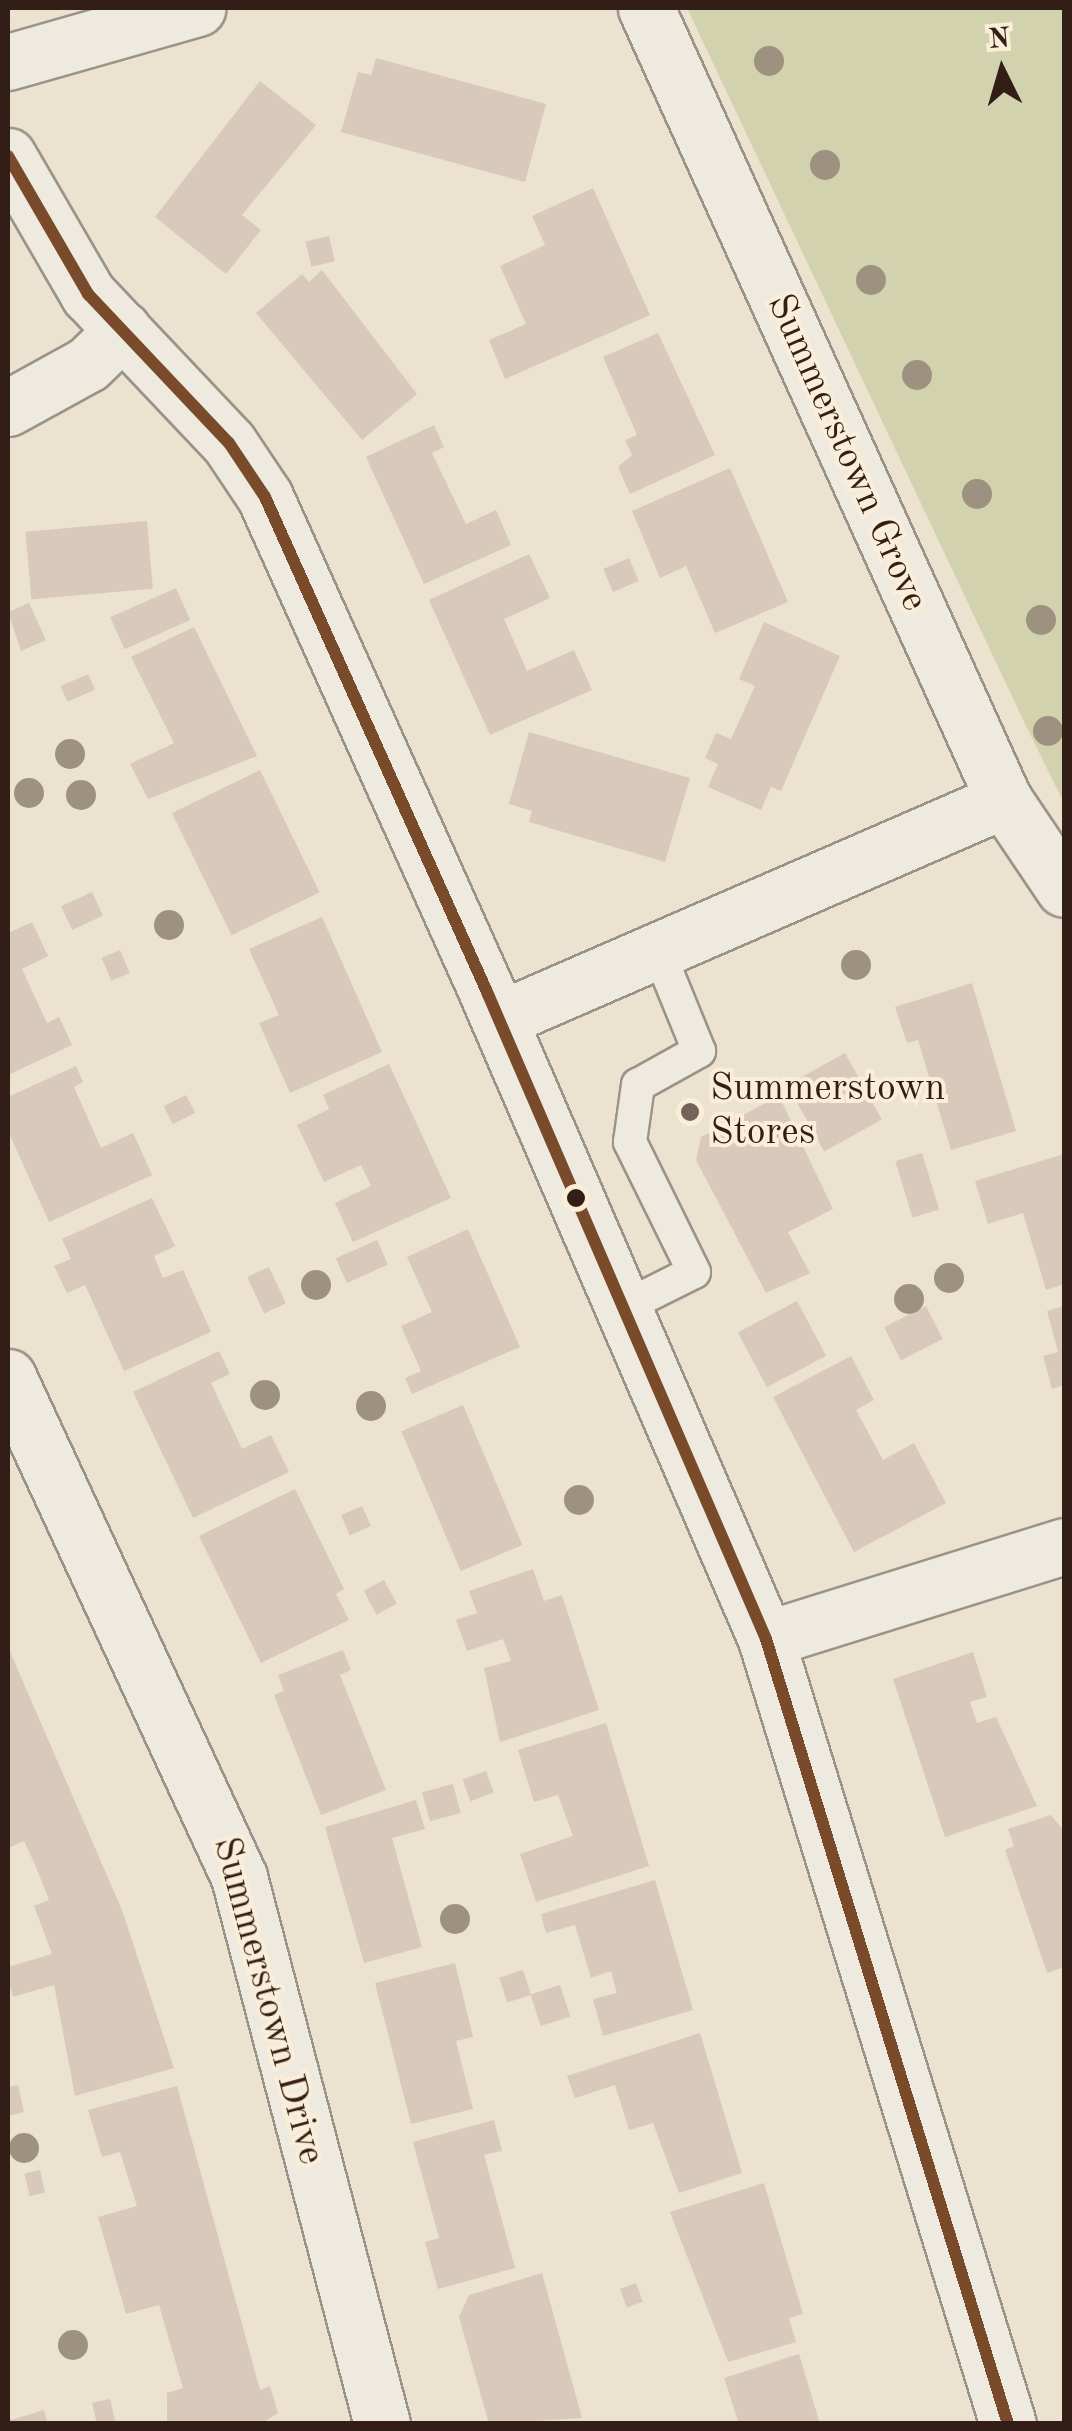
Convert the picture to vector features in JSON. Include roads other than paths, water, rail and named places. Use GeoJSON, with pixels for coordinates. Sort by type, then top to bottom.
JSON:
{"type":"FeatureCollection","features":[{"type":"Feature","properties":{"kind":"street"},"geometry":{"type":"LineString","coordinates":[[8,62],[197,8]]}},
{"type":"Feature","properties":{"kind":"street","name":"Summerstown Grove"},"geometry":{"type":"LineString","coordinates":[[646,8],[1004,800],[1064,890]]}},
{"type":"Feature","properties":{"kind":"street"},"geometry":{"type":"LineString","coordinates":[[8,156],[69,267],[228,443],[265,497],[500,1019],[766,1639],[1008,2424]]}},
{"type":"Feature","properties":{"kind":"street"},"geometry":{"type":"LineString","coordinates":[[8,408],[88,364],[123,330]]}},
{"type":"Feature","properties":{"kind":"street"},"geometry":{"type":"LineString","coordinates":[[500,1019],[660,954],[1004,800]]}},
{"type":"Feature","properties":{"kind":"street","name":"Summerstown Drive"},"geometry":{"type":"LineString","coordinates":[[8,1377],[222,1829],[382,2424]]}},
{"type":"Feature","properties":{"kind":"street"},"geometry":{"type":"LineString","coordinates":[[766,1639],[1064,1546]]}},
{"type":"Feature","properties":{"kind":"lane"},"geometry":{"type":"LineString","coordinates":[[624,1307],[694,1272],[630,1142],[638,1086],[699,1050],[660,954]]}},
{"type":"Feature","properties":{"kind":"place","name":"Summerstown Stores"},"geometry":{"type":"Point","coordinates":[690,1112]}}]}
